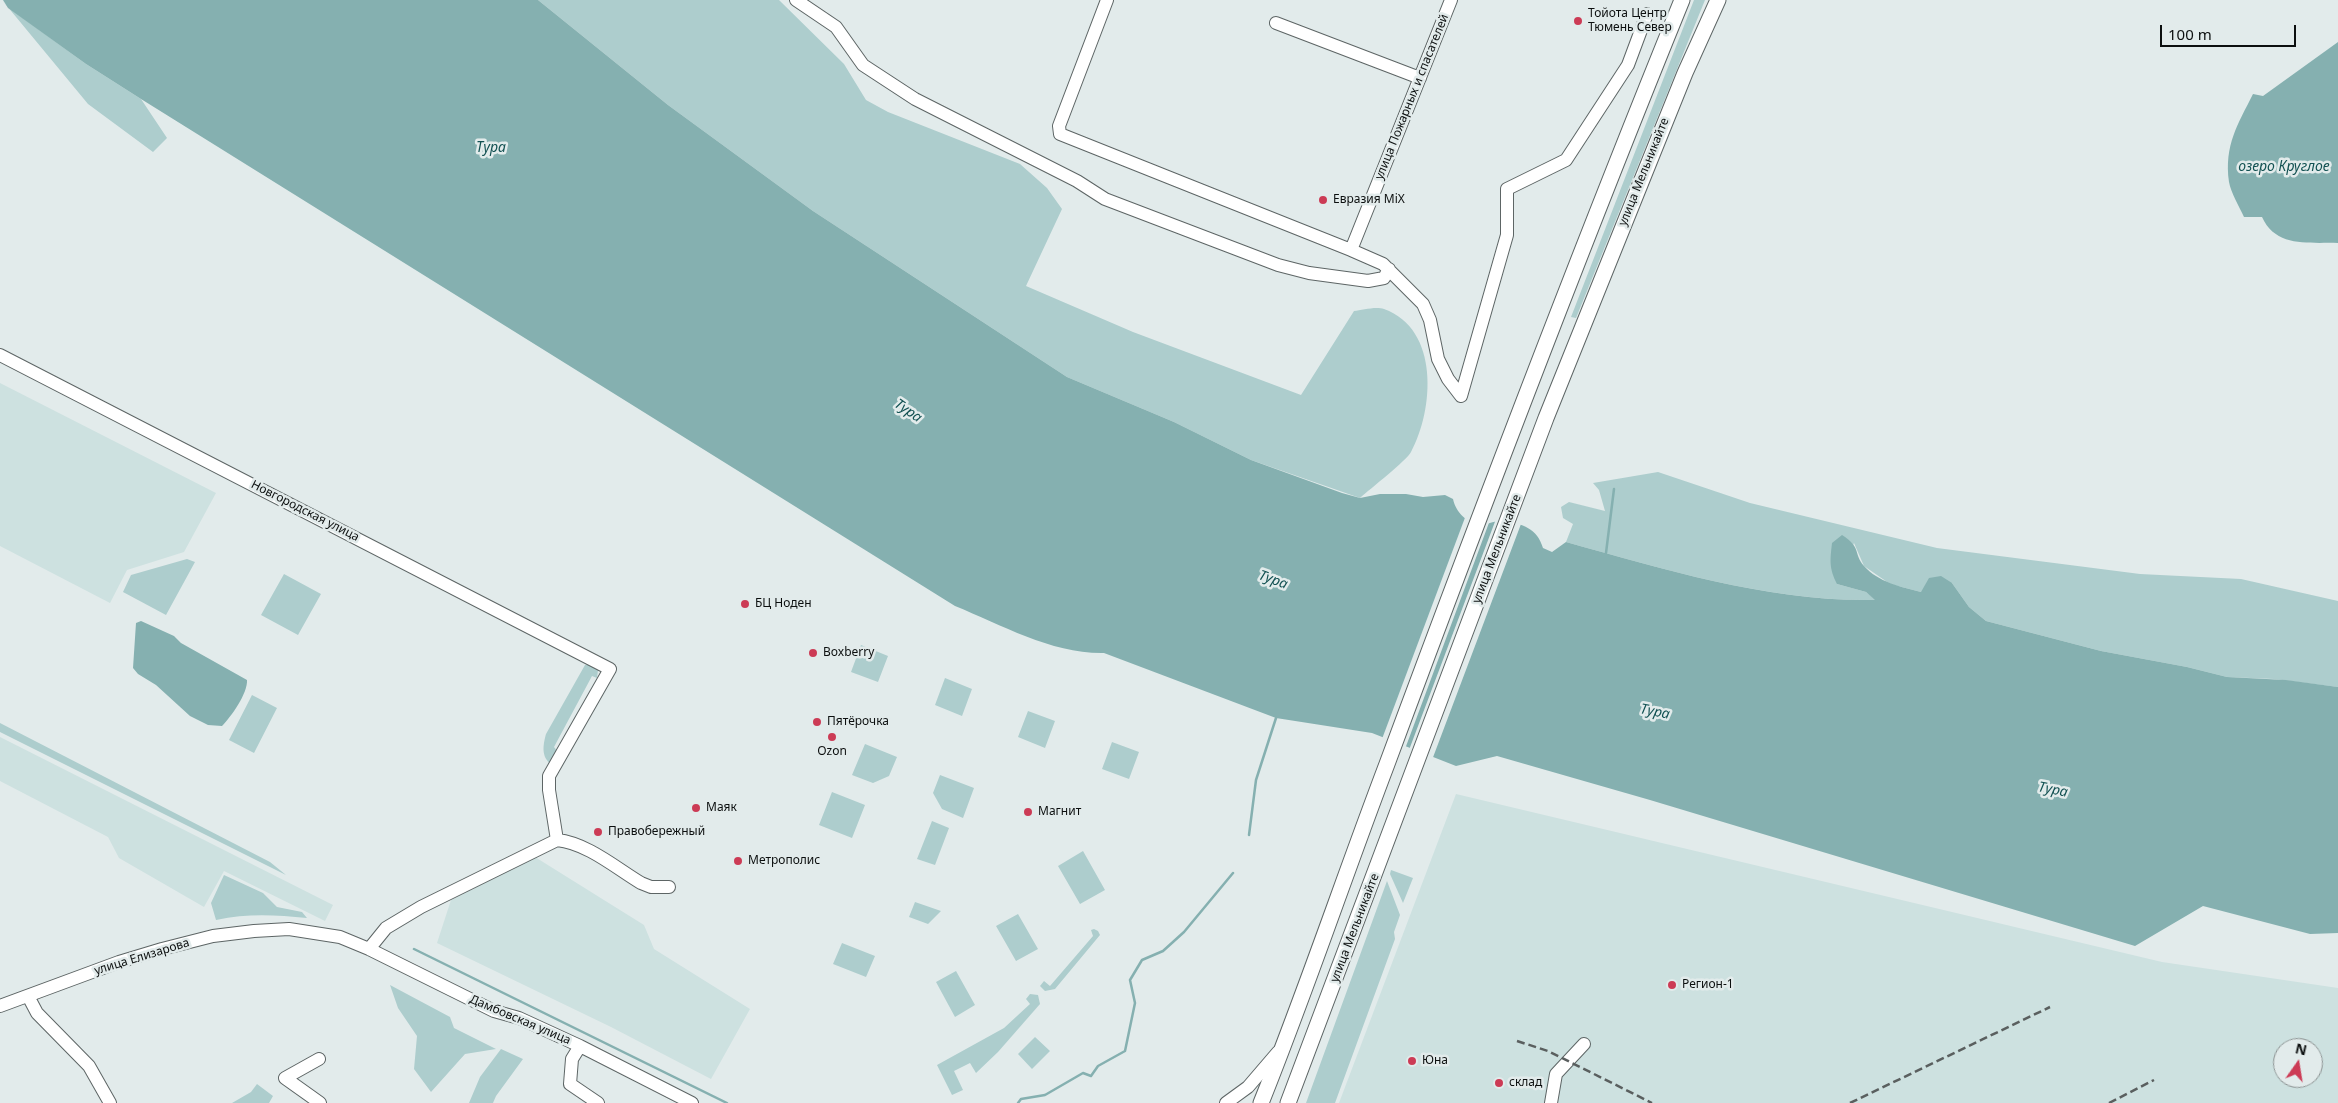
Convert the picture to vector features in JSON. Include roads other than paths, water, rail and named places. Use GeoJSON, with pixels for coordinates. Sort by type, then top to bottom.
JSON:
{"type":"FeatureCollection","features":[{"type":"Feature","properties":{"kind":"main road","name":"улица Мельникайте"},"geometry":{"type":"LineString","coordinates":[[1261,1103],[1285,1044],[1353,854],[1520,409],[1682,0]]}},
{"type":"Feature","properties":{"kind":"main road","name":"улица Мельникайте"},"geometry":{"type":"LineString","coordinates":[[1288,1103],[1546,418],[1685,72],[1718,0]]}},
{"type":"Feature","properties":{"kind":"street"},"geometry":{"type":"LineString","coordinates":[[796,0],[836,27],[864,66],[915,99],[1124,208],[1177,226],[1263,260],[1309,273],[1368,281],[1384,278],[1389,269]]}},
{"type":"Feature","properties":{"kind":"street"},"geometry":{"type":"LineString","coordinates":[[1107,0],[1059,126],[1060,134],[1376,260],[1389,269],[1423,304],[1430,320],[1438,359],[1448,379],[1461,396],[1507,235],[1507,189],[1566,160],[1628,66],[1647,14]]}},
{"type":"Feature","properties":{"kind":"street","name":"улица Пожарных и спасателей"},"geometry":{"type":"LineString","coordinates":[[1351,250],[1451,0]]}},
{"type":"Feature","properties":{"kind":"street"},"geometry":{"type":"LineString","coordinates":[[1276,23],[1420,78]]}},
{"type":"Feature","properties":{"kind":"street","name":"Новгородская улица"},"geometry":{"type":"LineString","coordinates":[[0,355],[610,669],[549,776],[549,790],[557,840]]}},
{"type":"Feature","properties":{"kind":"street"},"geometry":{"type":"LineString","coordinates":[[369,949],[386,928],[557,840],[570,841],[641,883],[652,887],[669,887]]}},
{"type":"Feature","properties":{"kind":"street","name":"Дамбовская улица"},"geometry":{"type":"LineString","coordinates":[[288,929],[340,937],[369,949],[494,1011],[519,1018],[580,1046],[692,1103]]}},
{"type":"Feature","properties":{"kind":"street","name":"улица Елизарова"},"geometry":{"type":"LineString","coordinates":[[0,1006],[119,962],[162,949],[213,936],[288,929]]}},
{"type":"Feature","properties":{"kind":"street"},"geometry":{"type":"LineString","coordinates":[[28,996],[37,1013],[89,1066],[110,1103]]}},
{"type":"Feature","properties":{"kind":"street"},"geometry":{"type":"LineString","coordinates":[[1226,1103],[1248,1088],[1285,1044]]}},
{"type":"Feature","properties":{"kind":"street"},"geometry":{"type":"LineString","coordinates":[[1551,1103],[1556,1074],[1584,1044]]}},
{"type":"Feature","properties":{"kind":"street"},"geometry":{"type":"LineString","coordinates":[[580,1046],[572,1059],[570,1084],[598,1103]]}},
{"type":"Feature","properties":{"kind":"street"},"geometry":{"type":"LineString","coordinates":[[320,1059],[285,1078],[320,1103]]}},
{"type":"Feature","properties":{"kind":"water","name":"Тура"},"geometry":{"type":"Polygon","coordinates":[[[3,0],[538,0],[668,105],[813,211],[1067,377],[1174,422],[1251,460],[1360,498],[1380,494],[1406,494],[1423,497],[1445,495],[1453,499],[1457,509],[1468,520],[1478,524],[1503,521],[1523,526],[1533,531],[1543,548],[1552,552],[1566,542],[1680,573],[1758,590],[1797,596],[1875,600],[1866,592],[1837,584],[1831,569],[1831,549],[1832,543],[1842,535],[1855,547],[1864,566],[1876,576],[1890,583],[1921,592],[1929,578],[1941,576],[1952,583],[1969,607],[1986,621],[2101,651],[2187,667],[2227,677],[2286,680],[2338,687],[2338,933],[2310,934],[2203,906],[2135,946],[1497,756],[1456,766],[1372,733],[1276,718],[1104,653],[1065,649],[1028,637],[955,606],[86,64],[8,8],[3,0]]]}},
{"type":"Feature","properties":{"kind":"water","name":"озеро Круглое"},"geometry":{"type":"Polygon","coordinates":[[[2338,42],[2338,243],[2305,243],[2285,239],[2268,227],[2262,217],[2244,217],[2229,182],[2230,146],[2237,125],[2253,94],[2263,96],[2338,42]]]}},
{"type":"Feature","properties":{"kind":"water"},"geometry":{"type":"Polygon","coordinates":[[[141,621],[174,636],[181,643],[247,680],[242,698],[222,726],[208,725],[190,716],[156,685],[138,674],[133,668],[136,623],[141,621]]]}},
{"type":"Feature","properties":{"kind":"waterway"},"geometry":{"type":"LineString","coordinates":[[1606,553],[1614,489]]}},
{"type":"Feature","properties":{"kind":"waterway"},"geometry":{"type":"LineString","coordinates":[[1249,835],[1256,780],[1276,718]]}},
{"type":"Feature","properties":{"kind":"waterway"},"geometry":{"type":"LineString","coordinates":[[1018,1103],[1021,1099],[1045,1095],[1083,1073],[1091,1076],[1098,1066],[1125,1051],[1135,1003],[1130,980],[1142,960],[1163,951],[1184,932],[1233,873]]}},
{"type":"Feature","properties":{"kind":"waterway"},"geometry":{"type":"LineString","coordinates":[[414,949],[727,1103]]}},
{"type":"Feature","properties":{"kind":"railway"},"geometry":{"type":"LineString","coordinates":[[1850,1103],[2050,1007]]}},
{"type":"Feature","properties":{"kind":"railway"},"geometry":{"type":"LineString","coordinates":[[1517,1041],[1548,1051],[1652,1103]]}},
{"type":"Feature","properties":{"kind":"railway"},"geometry":{"type":"LineString","coordinates":[[2109,1103],[2154,1080]]}},
{"type":"Feature","properties":{"kind":"place","name":"Тойота Центр Тюмень Север"},"geometry":{"type":"Point","coordinates":[1578,21]}},
{"type":"Feature","properties":{"kind":"place","name":"Евразия MiX"},"geometry":{"type":"Point","coordinates":[1323,200]}},
{"type":"Feature","properties":{"kind":"place","name":"БЦ Ноден"},"geometry":{"type":"Point","coordinates":[745,604]}},
{"type":"Feature","properties":{"kind":"place","name":"Boxberry"},"geometry":{"type":"Point","coordinates":[813,653]}},
{"type":"Feature","properties":{"kind":"place","name":"Пятёрочка"},"geometry":{"type":"Point","coordinates":[817,722]}},
{"type":"Feature","properties":{"kind":"place","name":"Ozon"},"geometry":{"type":"Point","coordinates":[832,737]}},
{"type":"Feature","properties":{"kind":"place","name":"Маяк"},"geometry":{"type":"Point","coordinates":[696,808]}},
{"type":"Feature","properties":{"kind":"place","name":"Магнит"},"geometry":{"type":"Point","coordinates":[1028,812]}},
{"type":"Feature","properties":{"kind":"place","name":"Правобережный"},"geometry":{"type":"Point","coordinates":[598,832]}},
{"type":"Feature","properties":{"kind":"place","name":"Метрополис"},"geometry":{"type":"Point","coordinates":[738,861]}},
{"type":"Feature","properties":{"kind":"place","name":"Регион-1"},"geometry":{"type":"Point","coordinates":[1672,985]}},
{"type":"Feature","properties":{"kind":"place","name":"Юна"},"geometry":{"type":"Point","coordinates":[1412,1061]}},
{"type":"Feature","properties":{"kind":"place","name":"склад"},"geometry":{"type":"Point","coordinates":[1499,1083]}}]}
